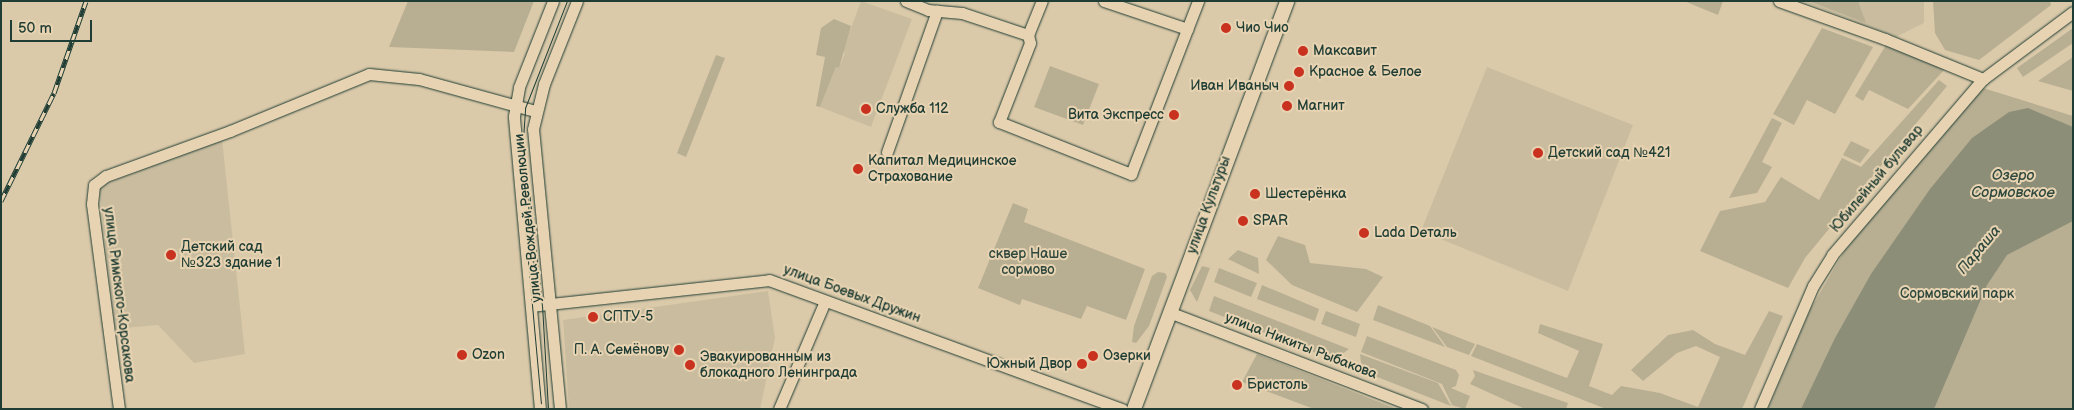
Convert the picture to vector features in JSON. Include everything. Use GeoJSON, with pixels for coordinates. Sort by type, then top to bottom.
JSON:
{"type":"FeatureCollection","features":[{"type":"Feature","properties":{"kind":"main road","name":"улица Культуры"},"geometry":{"type":"LineString","coordinates":[[1134,409],[1287,1]]}},
{"type":"Feature","properties":{"kind":"street","name":"улица Вождей Революции"},"geometry":{"type":"LineString","coordinates":[[540,409],[516,160],[516,104],[519,87],[553,1]]}},
{"type":"Feature","properties":{"kind":"street","name":"улица Вождей Революции"},"geometry":{"type":"LineString","coordinates":[[560,409],[552,304],[534,152],[535,111],[577,1]]}},
{"type":"Feature","properties":{"kind":"street"},"geometry":{"type":"LineString","coordinates":[[906,1],[933,10],[962,13],[1028,35]]}},
{"type":"Feature","properties":{"kind":"street"},"geometry":{"type":"LineString","coordinates":[[1042,1],[1028,35],[1030,43],[999,122],[1131,174],[1198,1]]}},
{"type":"Feature","properties":{"kind":"street"},"geometry":{"type":"LineString","coordinates":[[1104,1],[1187,29]]}},
{"type":"Feature","properties":{"kind":"street"},"geometry":{"type":"LineString","coordinates":[[1779,1],[1885,39],[1983,80]]}},
{"type":"Feature","properties":{"kind":"street"},"geometry":{"type":"LineString","coordinates":[[888,152],[933,10]]}},
{"type":"Feature","properties":{"kind":"street","name":"Юбилейный бульвар"},"geometry":{"type":"LineString","coordinates":[[1760,409],[1813,286],[1832,255],[1983,80],[2073,12]]}},
{"type":"Feature","properties":{"kind":"street","name":"улица Римского-Корсакова"},"geometry":{"type":"LineString","coordinates":[[119,409],[92,204],[94,185],[106,176],[230,131],[369,74],[419,79],[516,104]]}},
{"type":"Feature","properties":{"kind":"street"},"geometry":{"type":"LineString","coordinates":[[516,104],[535,111]]}},
{"type":"Feature","properties":{"kind":"street","name":"улица Боевых Дружин"},"geometry":{"type":"LineString","coordinates":[[531,306],[769,280],[1122,409]]}},
{"type":"Feature","properties":{"kind":"street"},"geometry":{"type":"LineString","coordinates":[[779,409],[825,301]]}},
{"type":"Feature","properties":{"kind":"street","name":"улица Никиты Рыбакова"},"geometry":{"type":"LineString","coordinates":[[1169,312],[1422,409]]}},
{"type":"Feature","properties":{"kind":"shaded area"},"geometry":{"type":"Polygon","coordinates":[[[861,1],[912,19],[871,127],[820,107],[836,67],[839,68],[845,53],[842,52],[861,1]]]}},
{"type":"Feature","properties":{"kind":"shaded area"},"geometry":{"type":"Polygon","coordinates":[[[1802,1],[1924,1],[1924,23],[1896,37],[1802,1]]]}},
{"type":"Feature","properties":{"kind":"shaded area","name":"Детский сад №421"},"geometry":{"type":"Polygon","coordinates":[[[1487,67],[1633,125],[1568,291],[1421,231],[1487,67]]]}},
{"type":"Feature","properties":{"kind":"shaded area","name":"Детский сад №323 здание 1"},"geometry":{"type":"Polygon","coordinates":[[[222,139],[245,354],[194,363],[158,325],[114,329],[99,186],[222,139]]]}},
{"type":"Feature","properties":{"kind":"shaded area"},"geometry":{"type":"Polygon","coordinates":[[[768,291],[775,338],[760,409],[569,409],[563,320],[768,291]]]}},
{"type":"Feature","properties":{"kind":"green space"},"geometry":{"type":"Polygon","coordinates":[[[408,1],[534,1],[514,52],[389,47],[408,1]]]}},
{"type":"Feature","properties":{"kind":"green space"},"geometry":{"type":"Polygon","coordinates":[[[1684,1],[1723,1],[1718,15],[1684,1]]]}},
{"type":"Feature","properties":{"kind":"green space"},"geometry":{"type":"Polygon","coordinates":[[[1809,1],[1858,1],[1866,23],[1809,1]]]}},
{"type":"Feature","properties":{"kind":"green space"},"geometry":{"type":"Polygon","coordinates":[[[1933,1],[2050,1],[2051,5],[1979,60],[1945,50],[1935,33],[1933,1]]]}},
{"type":"Feature","properties":{"kind":"green space"},"geometry":{"type":"Polygon","coordinates":[[[834,19],[851,26],[839,68],[836,67],[820,107],[816,106],[825,57],[816,55],[821,28],[834,19]]]}},
{"type":"Feature","properties":{"kind":"green space"},"geometry":{"type":"Polygon","coordinates":[[[1822,28],[1873,47],[1835,114],[1807,100],[1794,125],[1773,114],[1822,28]]]}},
{"type":"Feature","properties":{"kind":"green space"},"geometry":{"type":"Polygon","coordinates":[[[2073,28],[2073,43],[2023,77],[2017,68],[2073,28]]]}},
{"type":"Feature","properties":{"kind":"green space"},"geometry":{"type":"Polygon","coordinates":[[[1886,45],[1945,69],[1908,109],[1869,90],[1863,101],[1855,96],[1886,45]]]}},
{"type":"Feature","properties":{"kind":"green space"},"geometry":{"type":"Polygon","coordinates":[[[716,55],[725,58],[686,157],[677,153],[716,55]]]}},
{"type":"Feature","properties":{"kind":"green space"},"geometry":{"type":"Polygon","coordinates":[[[2073,57],[2073,91],[2038,81],[2073,57]]]}},
{"type":"Feature","properties":{"kind":"green space"},"geometry":{"type":"Polygon","coordinates":[[[1050,66],[1099,84],[1083,125],[1034,107],[1050,66]]]}},
{"type":"Feature","properties":{"kind":"green space"},"geometry":{"type":"Polygon","coordinates":[[[1939,80],[1947,86],[1805,258],[1788,288],[1700,251],[1720,211],[1765,202],[1781,177],[1819,200],[1842,158],[1861,167],[1939,80]]]}},
{"type":"Feature","properties":{"kind":"green space","name":"Сормовский парк"},"geometry":{"type":"Polygon","coordinates":[[[1983,88],[2073,116],[2073,409],[1768,409],[1810,310],[1845,250],[1924,153],[1983,88]]]}},
{"type":"Feature","properties":{"kind":"green space"},"geometry":{"type":"Polygon","coordinates":[[[1772,118],[1782,123],[1762,162],[1772,167],[1757,193],[1729,198],[1772,118]]]}},
{"type":"Feature","properties":{"kind":"green space"},"geometry":{"type":"Polygon","coordinates":[[[1851,141],[1870,150],[1860,163],[1843,155],[1851,141]]]}},
{"type":"Feature","properties":{"kind":"green space","name":"сквер Наше сормово"},"geometry":{"type":"Polygon","coordinates":[[[1013,203],[1028,209],[1024,222],[1145,269],[1126,320],[1087,306],[1081,319],[1022,299],[1020,305],[978,288],[1013,203]]]}},
{"type":"Feature","properties":{"kind":"green space"},"geometry":{"type":"Polygon","coordinates":[[[1278,236],[1305,245],[1310,263],[1366,269],[1383,277],[1357,312],[1292,285],[1266,260],[1278,236]]]}},
{"type":"Feature","properties":{"kind":"green space"},"geometry":{"type":"Polygon","coordinates":[[[1238,250],[1258,258],[1259,274],[1228,259],[1238,250]]]}},
{"type":"Feature","properties":{"kind":"green space"},"geometry":{"type":"Polygon","coordinates":[[[1202,266],[1210,268],[1197,302],[1190,290],[1202,266]]]}},
{"type":"Feature","properties":{"kind":"green space"},"geometry":{"type":"Polygon","coordinates":[[[1219,268],[1257,283],[1251,297],[1214,282],[1219,268]]]}},
{"type":"Feature","properties":{"kind":"green space"},"geometry":{"type":"Polygon","coordinates":[[[1158,272],[1165,273],[1167,277],[1149,326],[1136,343],[1132,342],[1134,326],[1152,276],[1158,272]]]}},
{"type":"Feature","properties":{"kind":"green space"},"geometry":{"type":"Polygon","coordinates":[[[1262,285],[1319,309],[1315,321],[1257,299],[1262,285]]]}},
{"type":"Feature","properties":{"kind":"green space"},"geometry":{"type":"Polygon","coordinates":[[[1214,296],[1349,349],[1334,360],[1209,311],[1214,296]]]}},
{"type":"Feature","properties":{"kind":"green space"},"geometry":{"type":"Polygon","coordinates":[[[1378,305],[1430,326],[1445,347],[1373,320],[1378,305]]]}},
{"type":"Feature","properties":{"kind":"green space"},"geometry":{"type":"Polygon","coordinates":[[[1326,311],[1360,324],[1356,337],[1321,324],[1326,311]]]}},
{"type":"Feature","properties":{"kind":"green space"},"geometry":{"type":"Polygon","coordinates":[[[1769,311],[1783,316],[1742,409],[1606,409],[1471,356],[1477,344],[1567,378],[1579,351],[1538,333],[1540,324],[1603,344],[1589,386],[1612,395],[1621,386],[1660,393],[1698,407],[1720,357],[1696,346],[1677,353],[1643,381],[1631,370],[1668,335],[1693,330],[1715,344],[1745,355],[1769,311]]]}},
{"type":"Feature","properties":{"kind":"green space"},"geometry":{"type":"Polygon","coordinates":[[[1432,327],[1475,344],[1469,355],[1447,347],[1432,327]]]}},
{"type":"Feature","properties":{"kind":"green space"},"geometry":{"type":"Polygon","coordinates":[[[1367,336],[1456,370],[1459,375],[1456,386],[1451,388],[1470,396],[1465,409],[1452,405],[1442,384],[1361,352],[1367,336]]]}},
{"type":"Feature","properties":{"kind":"green space"},"geometry":{"type":"Polygon","coordinates":[[[1257,354],[1394,408],[1314,409],[1242,382],[1257,354]]]}},
{"type":"Feature","properties":{"kind":"green space"},"geometry":{"type":"Polygon","coordinates":[[[1360,354],[1438,383],[1451,406],[1362,371],[1360,354]]]}},
{"type":"Feature","properties":{"kind":"green space"},"geometry":{"type":"Polygon","coordinates":[[[1473,370],[1568,403],[1566,409],[1525,409],[1470,384],[1475,376],[1473,370]]]}},
{"type":"Feature","properties":{"kind":"water","name":"Озеро Сормовское"},"geometry":{"type":"Polygon","coordinates":[[[2028,108],[2073,127],[2073,221],[2007,255],[1987,285],[1934,409],[1801,409],[1835,338],[1871,274],[1930,189],[1972,138],[2009,112],[2028,108]]]}},
{"type":"Feature","properties":{"kind":"tram line"},"geometry":{"type":"LineString","coordinates":[[548,409],[542,306],[523,139],[525,108],[567,1]]}},
{"type":"Feature","properties":{"kind":"tram line"},"geometry":{"type":"LineString","coordinates":[[524,217],[541,403]]}},
{"type":"Feature","properties":{"kind":"railway"},"geometry":{"type":"LineString","coordinates":[[1,201],[54,93],[86,1]]}},
{"type":"Feature","properties":{"kind":"place","name":"Чио Чио"},"geometry":{"type":"Point","coordinates":[1226,28]}},
{"type":"Feature","properties":{"kind":"place","name":"Максавит"},"geometry":{"type":"Point","coordinates":[1303,51]}},
{"type":"Feature","properties":{"kind":"place","name":"Красное & Белое"},"geometry":{"type":"Point","coordinates":[1299,72]}},
{"type":"Feature","properties":{"kind":"place","name":"Иван Иваныч"},"geometry":{"type":"Point","coordinates":[1289,86]}},
{"type":"Feature","properties":{"kind":"place","name":"Магнит"},"geometry":{"type":"Point","coordinates":[1287,106]}},
{"type":"Feature","properties":{"kind":"place","name":"Служба 112"},"geometry":{"type":"Point","coordinates":[866,109]}},
{"type":"Feature","properties":{"kind":"place","name":"Вита Экспресс"},"geometry":{"type":"Point","coordinates":[1174,115]}},
{"type":"Feature","properties":{"kind":"place","name":"Детский сад №421"},"geometry":{"type":"Point","coordinates":[1538,153]}},
{"type":"Feature","properties":{"kind":"place","name":"Капитал Медицинское Страхование"},"geometry":{"type":"Point","coordinates":[858,169]}},
{"type":"Feature","properties":{"kind":"place","name":"Шестерёнка"},"geometry":{"type":"Point","coordinates":[1255,194]}},
{"type":"Feature","properties":{"kind":"place","name":"SPAR"},"geometry":{"type":"Point","coordinates":[1243,221]}},
{"type":"Feature","properties":{"kind":"place","name":"Lada Dеталь"},"geometry":{"type":"Point","coordinates":[1364,233]}},
{"type":"Feature","properties":{"kind":"place","name":"Детский сад №323 здание 1"},"geometry":{"type":"Point","coordinates":[171,255]}},
{"type":"Feature","properties":{"kind":"place","name":"СПТУ-5"},"geometry":{"type":"Point","coordinates":[593,317]}},
{"type":"Feature","properties":{"kind":"place","name":"П. А. Семёнову"},"geometry":{"type":"Point","coordinates":[679,350]}},
{"type":"Feature","properties":{"kind":"place","name":"Ozon"},"geometry":{"type":"Point","coordinates":[462,355]}},
{"type":"Feature","properties":{"kind":"place","name":"Озерки"},"geometry":{"type":"Point","coordinates":[1093,356]}},
{"type":"Feature","properties":{"kind":"place","name":"Южный Двор"},"geometry":{"type":"Point","coordinates":[1082,364]}},
{"type":"Feature","properties":{"kind":"place","name":"Эвакуированным из блокадного Ленинграда"},"geometry":{"type":"Point","coordinates":[690,365]}},
{"type":"Feature","properties":{"kind":"place","name":"Бристоль"},"geometry":{"type":"Point","coordinates":[1237,385]}},
{"type":"Feature","properties":{"kind":"water label","name":"Параша"},"geometry":{"type":"Point","coordinates":[1979,250]}}]}
